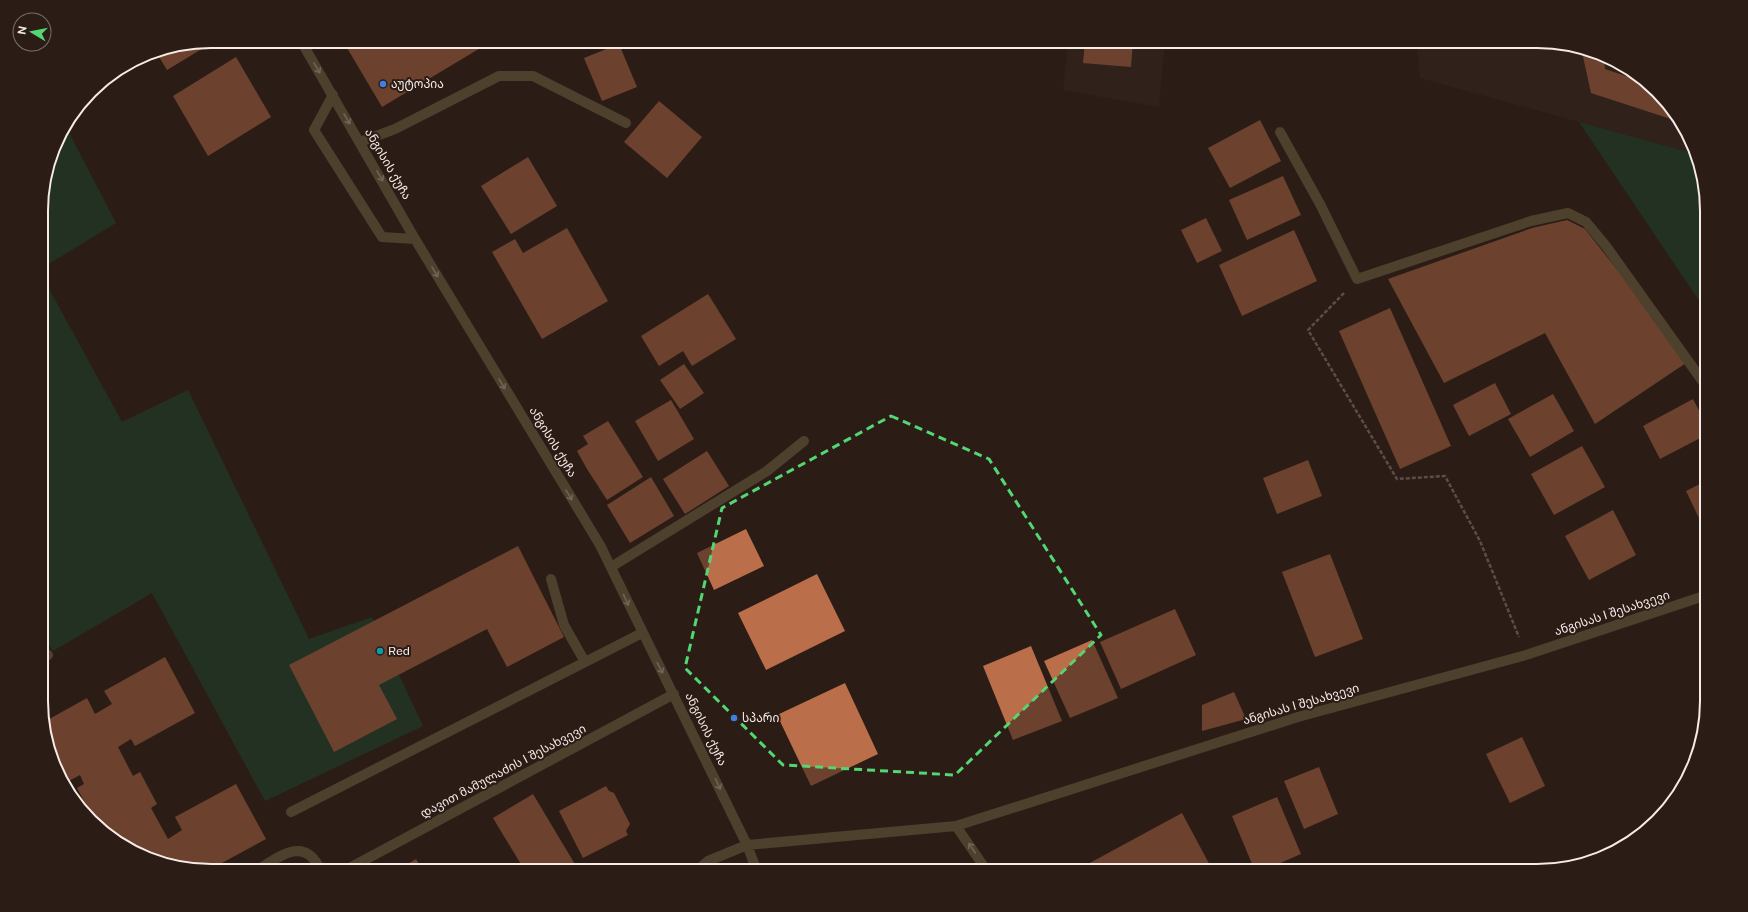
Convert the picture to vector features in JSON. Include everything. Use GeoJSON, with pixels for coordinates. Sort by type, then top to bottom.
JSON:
{"type":"FeatureCollection","features":[{"type":"Feature","properties":{"kind":"street","name":"ანგისის ქუჩა"},"geometry":{"type":"LineString","coordinates":[[305,48],[415,239],[600,545],[642,633],[674,694],[747,845],[754,864]]}},
{"type":"Feature","properties":{"kind":"street"},"geometry":{"type":"LineString","coordinates":[[360,142],[395,129],[499,76],[533,76],[626,123]]}},
{"type":"Feature","properties":{"kind":"street"},"geometry":{"type":"LineString","coordinates":[[333,95],[314,130],[382,237],[415,239]]}},
{"type":"Feature","properties":{"kind":"street"},"geometry":{"type":"LineString","coordinates":[[1280,132],[1320,204],[1357,279],[1531,221],[1568,213],[1586,222],[1606,246],[1700,378]]}},
{"type":"Feature","properties":{"kind":"street"},"geometry":{"type":"LineString","coordinates":[[611,567],[767,471],[804,441]]}},
{"type":"Feature","properties":{"kind":"street"},"geometry":{"type":"LineString","coordinates":[[552,579],[564,625],[585,662]]}},
{"type":"Feature","properties":{"kind":"street","name":"ანგისას I შესახვევი"},"geometry":{"type":"LineString","coordinates":[[704,864],[708,861],[747,845],[956,826],[1298,717],[1526,655],[1700,597]]}},
{"type":"Feature","properties":{"kind":"street"},"geometry":{"type":"LineString","coordinates":[[291,812],[642,633]]}},
{"type":"Feature","properties":{"kind":"street","name":"დავით მამულაძის I შესახვევი"},"geometry":{"type":"LineString","coordinates":[[357,864],[674,694]]}},
{"type":"Feature","properties":{"kind":"street"},"geometry":{"type":"LineString","coordinates":[[956,826],[982,864]]}},
{"type":"Feature","properties":{"kind":"street"},"geometry":{"type":"LineString","coordinates":[[268,864],[293,850],[305,852],[317,860],[318,864]]}},
{"type":"Feature","properties":{"kind":"path"},"geometry":{"type":"LineString","coordinates":[[1357,279],[1308,330],[1397,479],[1445,476],[1480,541],[1526,655]]}},
{"type":"Feature","properties":{"kind":"highlighted area"},"geometry":{"type":"Polygon","coordinates":[[[891,416],[989,459],[1101,635],[955,775],[783,765],[685,668],[722,508],[891,416]]]}},
{"type":"Feature","properties":{"kind":"shaded area"},"geometry":{"type":"Polygon","coordinates":[[[1067,48],[1164,48],[1159,107],[1063,90],[1067,48]]]}},
{"type":"Feature","properties":{"kind":"shaded area"},"geometry":{"type":"Polygon","coordinates":[[[1417,48],[1547,48],[1569,51],[1599,60],[1618,70],[1644,88],[1666,112],[1678,130],[1689,152],[1420,78],[1417,48]]]}},
{"type":"Feature","properties":{"kind":"green space"},"geometry":{"type":"Polygon","coordinates":[[[1579,122],[1689,152],[1697,179],[1700,201],[1700,302],[1579,122]]]}},
{"type":"Feature","properties":{"kind":"green space"},"geometry":{"type":"Polygon","coordinates":[[[69,132],[116,223],[48,264],[49,190],[60,149],[69,132]]]}},
{"type":"Feature","properties":{"kind":"green space"},"geometry":{"type":"Polygon","coordinates":[[[48,287],[122,422],[188,390],[309,639],[372,617],[423,726],[265,801],[152,593],[53,651],[48,643],[48,287]]]}},
{"type":"Feature","properties":{"kind":"building"},"geometry":{"type":"Polygon","coordinates":[[[203,48],[167,70],[159,57],[179,51],[203,48]]]}},
{"type":"Feature","properties":{"kind":"building"},"geometry":{"type":"Polygon","coordinates":[[[347,48],[480,48],[382,107],[347,48]]]}},
{"type":"Feature","properties":{"kind":"building"},"geometry":{"type":"Polygon","coordinates":[[[609,48],[621,48],[637,87],[602,101],[584,58],[609,48]]]}},
{"type":"Feature","properties":{"kind":"building"},"geometry":{"type":"Polygon","coordinates":[[[1084,48],[1132,48],[1131,67],[1083,63],[1084,48]]]}},
{"type":"Feature","properties":{"kind":"building"},"geometry":{"type":"Polygon","coordinates":[[[1583,55],[1604,63],[1605,69],[1629,77],[1636,82],[1660,104],[1671,119],[1591,93],[1583,55]]]}},
{"type":"Feature","properties":{"kind":"building"},"geometry":{"type":"Polygon","coordinates":[[[236,57],[271,117],[208,156],[173,96],[236,57]]]}},
{"type":"Feature","properties":{"kind":"building"},"geometry":{"type":"Polygon","coordinates":[[[659,101],[702,137],[667,178],[624,142],[659,101]]]}},
{"type":"Feature","properties":{"kind":"building"},"geometry":{"type":"Polygon","coordinates":[[[1260,120],[1281,161],[1230,188],[1208,148],[1260,120]]]}},
{"type":"Feature","properties":{"kind":"building"},"geometry":{"type":"Polygon","coordinates":[[[528,157],[557,206],[511,234],[481,186],[528,157]]]}},
{"type":"Feature","properties":{"kind":"building"},"geometry":{"type":"Polygon","coordinates":[[[1283,176],[1301,215],[1247,240],[1229,200],[1283,176]]]}},
{"type":"Feature","properties":{"kind":"building"},"geometry":{"type":"Polygon","coordinates":[[[1206,218],[1222,251],[1197,263],[1181,230],[1206,218]]]}},
{"type":"Feature","properties":{"kind":"building"},"geometry":{"type":"Polygon","coordinates":[[[1567,220],[1585,229],[1689,361],[1595,424],[1545,333],[1444,383],[1388,279],[1532,228],[1567,220]]]}},
{"type":"Feature","properties":{"kind":"building"},"geometry":{"type":"Polygon","coordinates":[[[567,228],[608,301],[542,339],[492,252],[515,239],[523,253],[567,228]]]}},
{"type":"Feature","properties":{"kind":"building"},"geometry":{"type":"Polygon","coordinates":[[[1294,230],[1317,281],[1242,316],[1219,265],[1294,230]]]}},
{"type":"Feature","properties":{"kind":"building"},"geometry":{"type":"Polygon","coordinates":[[[708,294],[736,339],[692,366],[683,351],[659,366],[641,336],[708,294]]]}},
{"type":"Feature","properties":{"kind":"building"},"geometry":{"type":"Polygon","coordinates":[[[1390,308],[1451,446],[1400,469],[1339,331],[1390,308]]]}},
{"type":"Feature","properties":{"kind":"building"},"geometry":{"type":"Polygon","coordinates":[[[684,364],[704,393],[680,409],[660,380],[684,364]]]}},
{"type":"Feature","properties":{"kind":"building"},"geometry":{"type":"Polygon","coordinates":[[[1495,383],[1511,414],[1469,436],[1453,405],[1495,383]]]}},
{"type":"Feature","properties":{"kind":"building"},"geometry":{"type":"Polygon","coordinates":[[[1553,394],[1574,431],[1530,457],[1508,419],[1553,394]]]}},
{"type":"Feature","properties":{"kind":"building"},"geometry":{"type":"Polygon","coordinates":[[[1693,399],[1700,412],[1700,438],[1660,459],[1643,426],[1693,399]]]}},
{"type":"Feature","properties":{"kind":"building"},"geometry":{"type":"Polygon","coordinates":[[[671,400],[694,439],[658,461],[635,421],[671,400]]]}},
{"type":"Feature","properties":{"kind":"building"},"geometry":{"type":"Polygon","coordinates":[[[608,421],[643,477],[607,500],[577,451],[588,444],[583,436],[608,421]]]}},
{"type":"Feature","properties":{"kind":"building"},"geometry":{"type":"Polygon","coordinates":[[[1582,446],[1605,487],[1554,515],[1531,474],[1582,446]]]}},
{"type":"Feature","properties":{"kind":"building"},"geometry":{"type":"Polygon","coordinates":[[[707,451],[729,486],[685,514],[663,479],[707,451]]]}},
{"type":"Feature","properties":{"kind":"building"},"geometry":{"type":"Polygon","coordinates":[[[1308,460],[1322,496],[1277,514],[1263,478],[1308,460]]]}},
{"type":"Feature","properties":{"kind":"building"},"geometry":{"type":"Polygon","coordinates":[[[651,477],[674,516],[630,543],[607,505],[651,477]]]}},
{"type":"Feature","properties":{"kind":"building"},"geometry":{"type":"Polygon","coordinates":[[[1700,484],[1700,520],[1686,491],[1700,484]]]}},
{"type":"Feature","properties":{"kind":"building"},"geometry":{"type":"Polygon","coordinates":[[[1613,510],[1636,555],[1589,580],[1565,536],[1613,510]]]}},
{"type":"Feature","properties":{"kind":"building"},"geometry":{"type":"Polygon","coordinates":[[[746,529],[764,566],[714,590],[697,553],[746,529]]]}},
{"type":"Feature","properties":{"kind":"building","name":"Red"},"geometry":{"type":"Polygon","coordinates":[[[518,546],[564,637],[507,667],[487,629],[379,685],[397,719],[334,752],[289,665],[518,546]]]}},
{"type":"Feature","properties":{"kind":"building"},"geometry":{"type":"Polygon","coordinates":[[[1330,554],[1363,639],[1315,657],[1282,572],[1330,554]]]}},
{"type":"Feature","properties":{"kind":"building"},"geometry":{"type":"Polygon","coordinates":[[[817,574],[845,631],[766,670],[738,613],[817,574]]]}},
{"type":"Feature","properties":{"kind":"building"},"geometry":{"type":"Polygon","coordinates":[[[1175,609],[1196,655],[1121,689],[1100,642],[1175,609]]]}},
{"type":"Feature","properties":{"kind":"building"},"geometry":{"type":"Polygon","coordinates":[[[1092,640],[1118,698],[1070,718],[1044,661],[1092,640]]]}},
{"type":"Feature","properties":{"kind":"building"},"geometry":{"type":"Polygon","coordinates":[[[1031,646],[1062,721],[1013,740],[983,666],[1031,646]]]}},
{"type":"Feature","properties":{"kind":"building"},"geometry":{"type":"Polygon","coordinates":[[[165,657],[195,713],[135,746],[131,739],[118,747],[133,776],[140,772],[157,804],[151,808],[168,839],[182,830],[175,817],[236,784],[266,839],[220,864],[190,863],[149,852],[130,842],[104,824],[88,808],[77,788],[84,784],[80,775],[69,781],[65,773],[60,763],[51,733],[49,719],[87,698],[95,714],[112,704],[104,691],[165,657]]]}},
{"type":"Feature","properties":{"kind":"building"},"geometry":{"type":"Polygon","coordinates":[[[845,683],[878,754],[811,786],[777,715],[845,683]]]}},
{"type":"Feature","properties":{"kind":"building"},"geometry":{"type":"Polygon","coordinates":[[[1234,692],[1246,719],[1202,731],[1202,705],[1234,692]]]}},
{"type":"Feature","properties":{"kind":"building"},"geometry":{"type":"Polygon","coordinates":[[[1522,737],[1545,786],[1510,803],[1486,754],[1522,737]]]}},
{"type":"Feature","properties":{"kind":"building"},"geometry":{"type":"Polygon","coordinates":[[[1319,767],[1338,814],[1304,829],[1284,781],[1319,767]]]}},
{"type":"Feature","properties":{"kind":"building"},"geometry":{"type":"Polygon","coordinates":[[[606,786],[609,791],[614,793],[630,824],[626,831],[628,835],[583,858],[559,811],[606,786]]]}},
{"type":"Feature","properties":{"kind":"building"},"geometry":{"type":"Polygon","coordinates":[[[533,794],[575,864],[521,864],[493,818],[533,794]]]}},
{"type":"Feature","properties":{"kind":"building"},"geometry":{"type":"Polygon","coordinates":[[[1277,797],[1301,854],[1278,864],[1252,864],[1232,816],[1277,797]]]}},
{"type":"Feature","properties":{"kind":"building"},"geometry":{"type":"Polygon","coordinates":[[[1182,813],[1209,864],[1088,864],[1182,813]]]}},
{"type":"Feature","properties":{"kind":"building"},"geometry":{"type":"Polygon","coordinates":[[[416,859],[419,864],[408,864],[416,859]]]}},
{"type":"Feature","properties":{"kind":"place","name":"აუტოპია"},"geometry":{"type":"Point","coordinates":[383,84]}},
{"type":"Feature","properties":{"kind":"place","name":"Red"},"geometry":{"type":"Point","coordinates":[380,651]}},
{"type":"Feature","properties":{"kind":"place","name":"სპარი"},"geometry":{"type":"Point","coordinates":[734,718]}}]}
